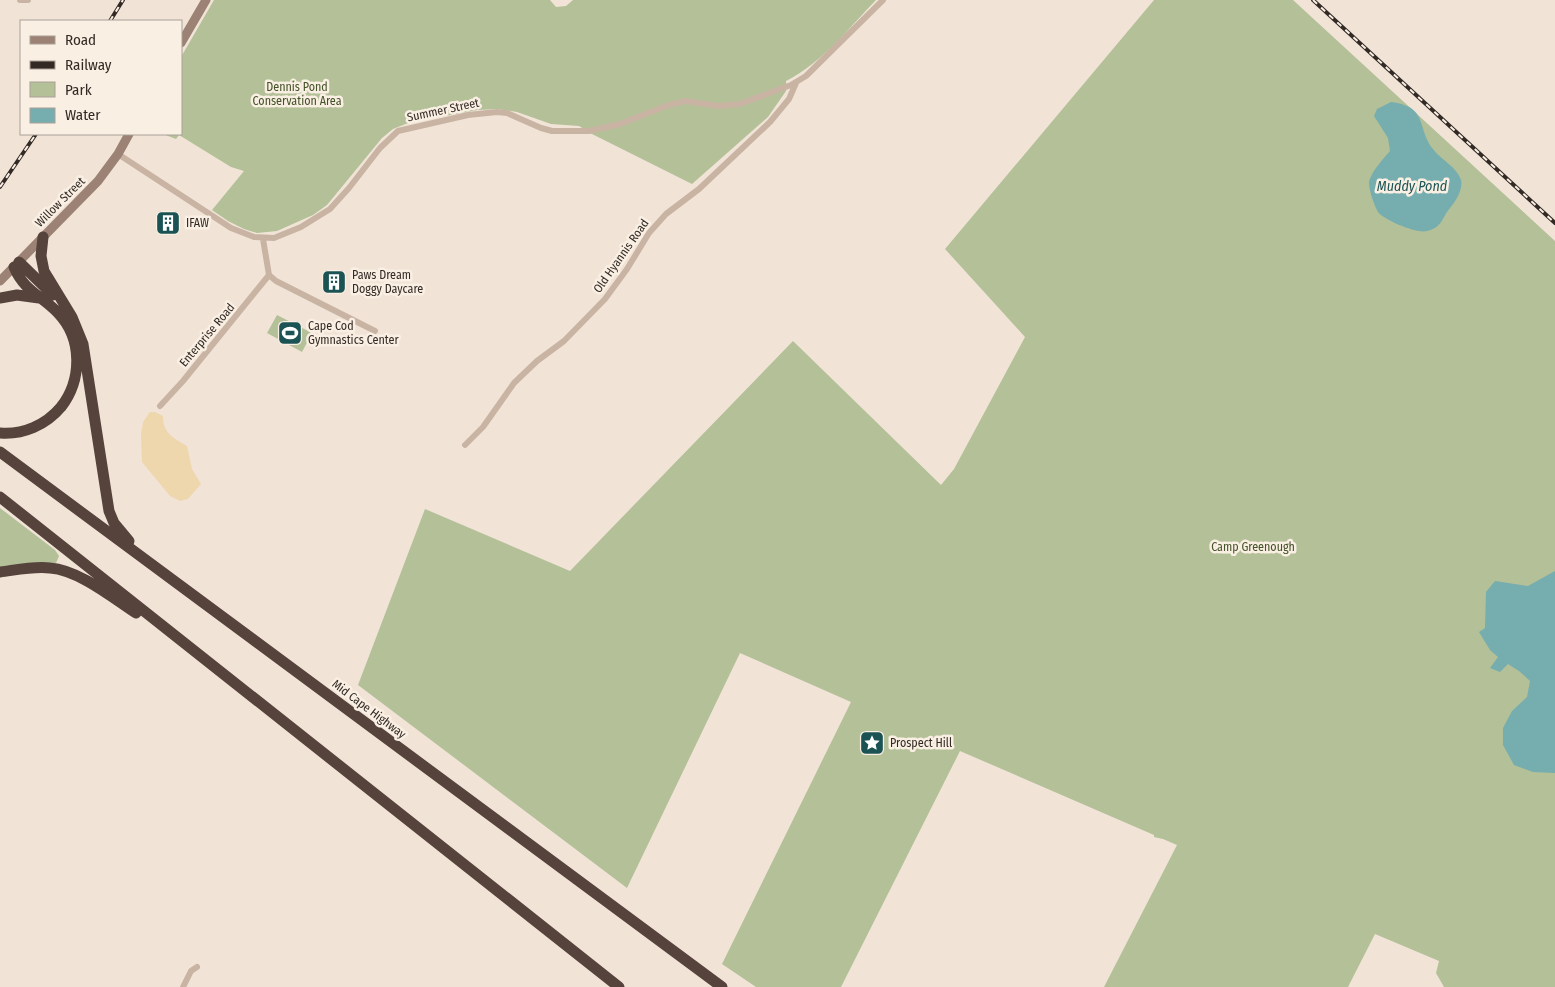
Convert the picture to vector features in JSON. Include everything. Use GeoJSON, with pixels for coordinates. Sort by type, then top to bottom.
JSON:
{"type":"FeatureCollection","features":[{"type":"Feature","properties":{"kind":"highway"},"geometry":{"type":"LineString","coordinates":[[43,237],[41,256],[44,271],[68,311],[83,344],[109,511],[118,528],[144,558]]}},
{"type":"Feature","properties":{"kind":"highway"},"geometry":{"type":"LineString","coordinates":[[16,264],[68,311]]}},
{"type":"Feature","properties":{"kind":"highway"},"geometry":{"type":"LineString","coordinates":[[0,433],[26,431],[52,416],[66,399],[75,380],[77,357],[72,334],[60,315],[27,287],[20,278],[16,264]]}},
{"type":"Feature","properties":{"kind":"highway"},"geometry":{"type":"LineString","coordinates":[[0,298],[16,295],[41,299]]}},
{"type":"Feature","properties":{"kind":"highway","name":"Mid Cape Highway"},"geometry":{"type":"LineString","coordinates":[[0,452],[722,987]]}},
{"type":"Feature","properties":{"kind":"highway"},"geometry":{"type":"LineString","coordinates":[[0,498],[619,987]]}},
{"type":"Feature","properties":{"kind":"highway"},"geometry":{"type":"LineString","coordinates":[[0,572],[49,567],[72,573],[209,662]]}},
{"type":"Feature","properties":{"kind":"main road"},"geometry":{"type":"LineString","coordinates":[[182,41],[206,0]]}},
{"type":"Feature","properties":{"kind":"main road","name":"Willow Street"},"geometry":{"type":"LineString","coordinates":[[0,281],[98,182],[118,154],[128,135]]}},
{"type":"Feature","properties":{"kind":"street"},"geometry":{"type":"LineString","coordinates":[[20,0],[28,0]]}},
{"type":"Feature","properties":{"kind":"street","name":"Summer Street"},"geometry":{"type":"LineString","coordinates":[[118,154],[240,233],[263,239],[274,238],[301,227],[325,212],[340,199],[380,148],[398,131],[468,115],[497,112],[507,113],[552,131],[589,131],[620,124],[684,101],[719,106],[740,104],[796,82],[806,76],[883,0]]}},
{"type":"Feature","properties":{"kind":"street","name":"Old Hyannis Road"},"geometry":{"type":"LineString","coordinates":[[465,445],[483,427],[514,383],[528,369],[564,341],[605,299],[627,269],[649,233],[666,214],[699,189],[770,122],[788,99],[796,82]]}},
{"type":"Feature","properties":{"kind":"street"},"geometry":{"type":"LineString","coordinates":[[263,239],[269,275],[276,282],[375,331]]}},
{"type":"Feature","properties":{"kind":"street","name":"Enterprise Road"},"geometry":{"type":"LineString","coordinates":[[160,406],[183,381],[269,275]]}},
{"type":"Feature","properties":{"kind":"street"},"geometry":{"type":"LineString","coordinates":[[183,987],[191,971],[197,967]]}},
{"type":"Feature","properties":{"kind":"green space","name":"Dennis Pond Conservation Area"},"geometry":{"type":"Polygon","coordinates":[[[214,0],[550,0],[556,7],[566,6],[573,0],[876,0],[823,55],[799,74],[786,81],[786,91],[768,117],[692,184],[579,126],[551,124],[517,112],[498,109],[477,110],[408,123],[393,129],[382,138],[327,205],[313,215],[277,231],[257,233],[228,221],[212,210],[244,171],[231,167],[179,135],[182,135],[182,55],[214,0]]]}},
{"type":"Feature","properties":{"kind":"green space","name":"Camp Greenough"},"geometry":{"type":"Polygon","coordinates":[[[1154,0],[1293,0],[1555,241],[1555,987],[1444,987],[1436,973],[1439,961],[1375,934],[1348,987],[1104,987],[1177,845],[1154,837],[1154,835],[960,751],[841,987],[756,987],[722,964],[851,702],[740,653],[627,888],[358,685],[425,509],[570,571],[793,341],[941,485],[954,469],[1025,337],[945,249],[1154,0]]]}},
{"type":"Feature","properties":{"kind":"green space","name":"Dennis Pond Conservation Area"},"geometry":{"type":"Polygon","coordinates":[[[166,135],[179,135],[176,139],[166,135]]]}},
{"type":"Feature","properties":{"kind":"green space","name":"Cape Cod Gymnastics Center"},"geometry":{"type":"Polygon","coordinates":[[[277,315],[312,333],[302,352],[267,333],[277,315]]]}},
{"type":"Feature","properties":{"kind":"green space"},"geometry":{"type":"Polygon","coordinates":[[[0,508],[55,550],[59,556],[56,563],[0,568],[0,508]]]}},
{"type":"Feature","properties":{"kind":"sand"},"geometry":{"type":"Polygon","coordinates":[[[150,412],[163,416],[163,422],[170,435],[187,446],[192,469],[201,484],[188,499],[180,501],[170,496],[142,462],[141,434],[143,422],[150,412]]]}},
{"type":"Feature","properties":{"kind":"water","name":"Muddy Pond"},"geometry":{"type":"Polygon","coordinates":[[[1391,102],[1411,108],[1417,113],[1433,149],[1456,171],[1461,180],[1460,191],[1455,202],[1439,224],[1427,231],[1409,228],[1381,215],[1376,209],[1371,193],[1370,179],[1390,151],[1388,138],[1374,116],[1377,109],[1391,102]]]}},
{"type":"Feature","properties":{"kind":"water"},"geometry":{"type":"Polygon","coordinates":[[[1555,571],[1555,773],[1533,772],[1514,765],[1503,745],[1503,728],[1512,711],[1527,697],[1530,681],[1508,664],[1500,672],[1490,668],[1498,657],[1490,650],[1479,632],[1485,628],[1486,592],[1495,581],[1528,586],[1555,571]]]}},
{"type":"Feature","properties":{"kind":"railway"},"geometry":{"type":"LineString","coordinates":[[111,20],[123,0]]}},
{"type":"Feature","properties":{"kind":"railway"},"geometry":{"type":"LineString","coordinates":[[1313,0],[1555,223]]}},
{"type":"Feature","properties":{"kind":"railway"},"geometry":{"type":"LineString","coordinates":[[0,187],[35,135]]}},
{"type":"Feature","properties":{"kind":"place","name":"IFAW"},"geometry":{"type":"Point","coordinates":[168,223]}},
{"type":"Feature","properties":{"kind":"place","name":"Paws Dream Doggy Daycare"},"geometry":{"type":"Point","coordinates":[334,282]}},
{"type":"Feature","properties":{"kind":"place","name":"Cape Cod Gymnastics Center"},"geometry":{"type":"Point","coordinates":[290,333]}},
{"type":"Feature","properties":{"kind":"place","name":"Prospect Hill"},"geometry":{"type":"Point","coordinates":[872,743]}}]}
